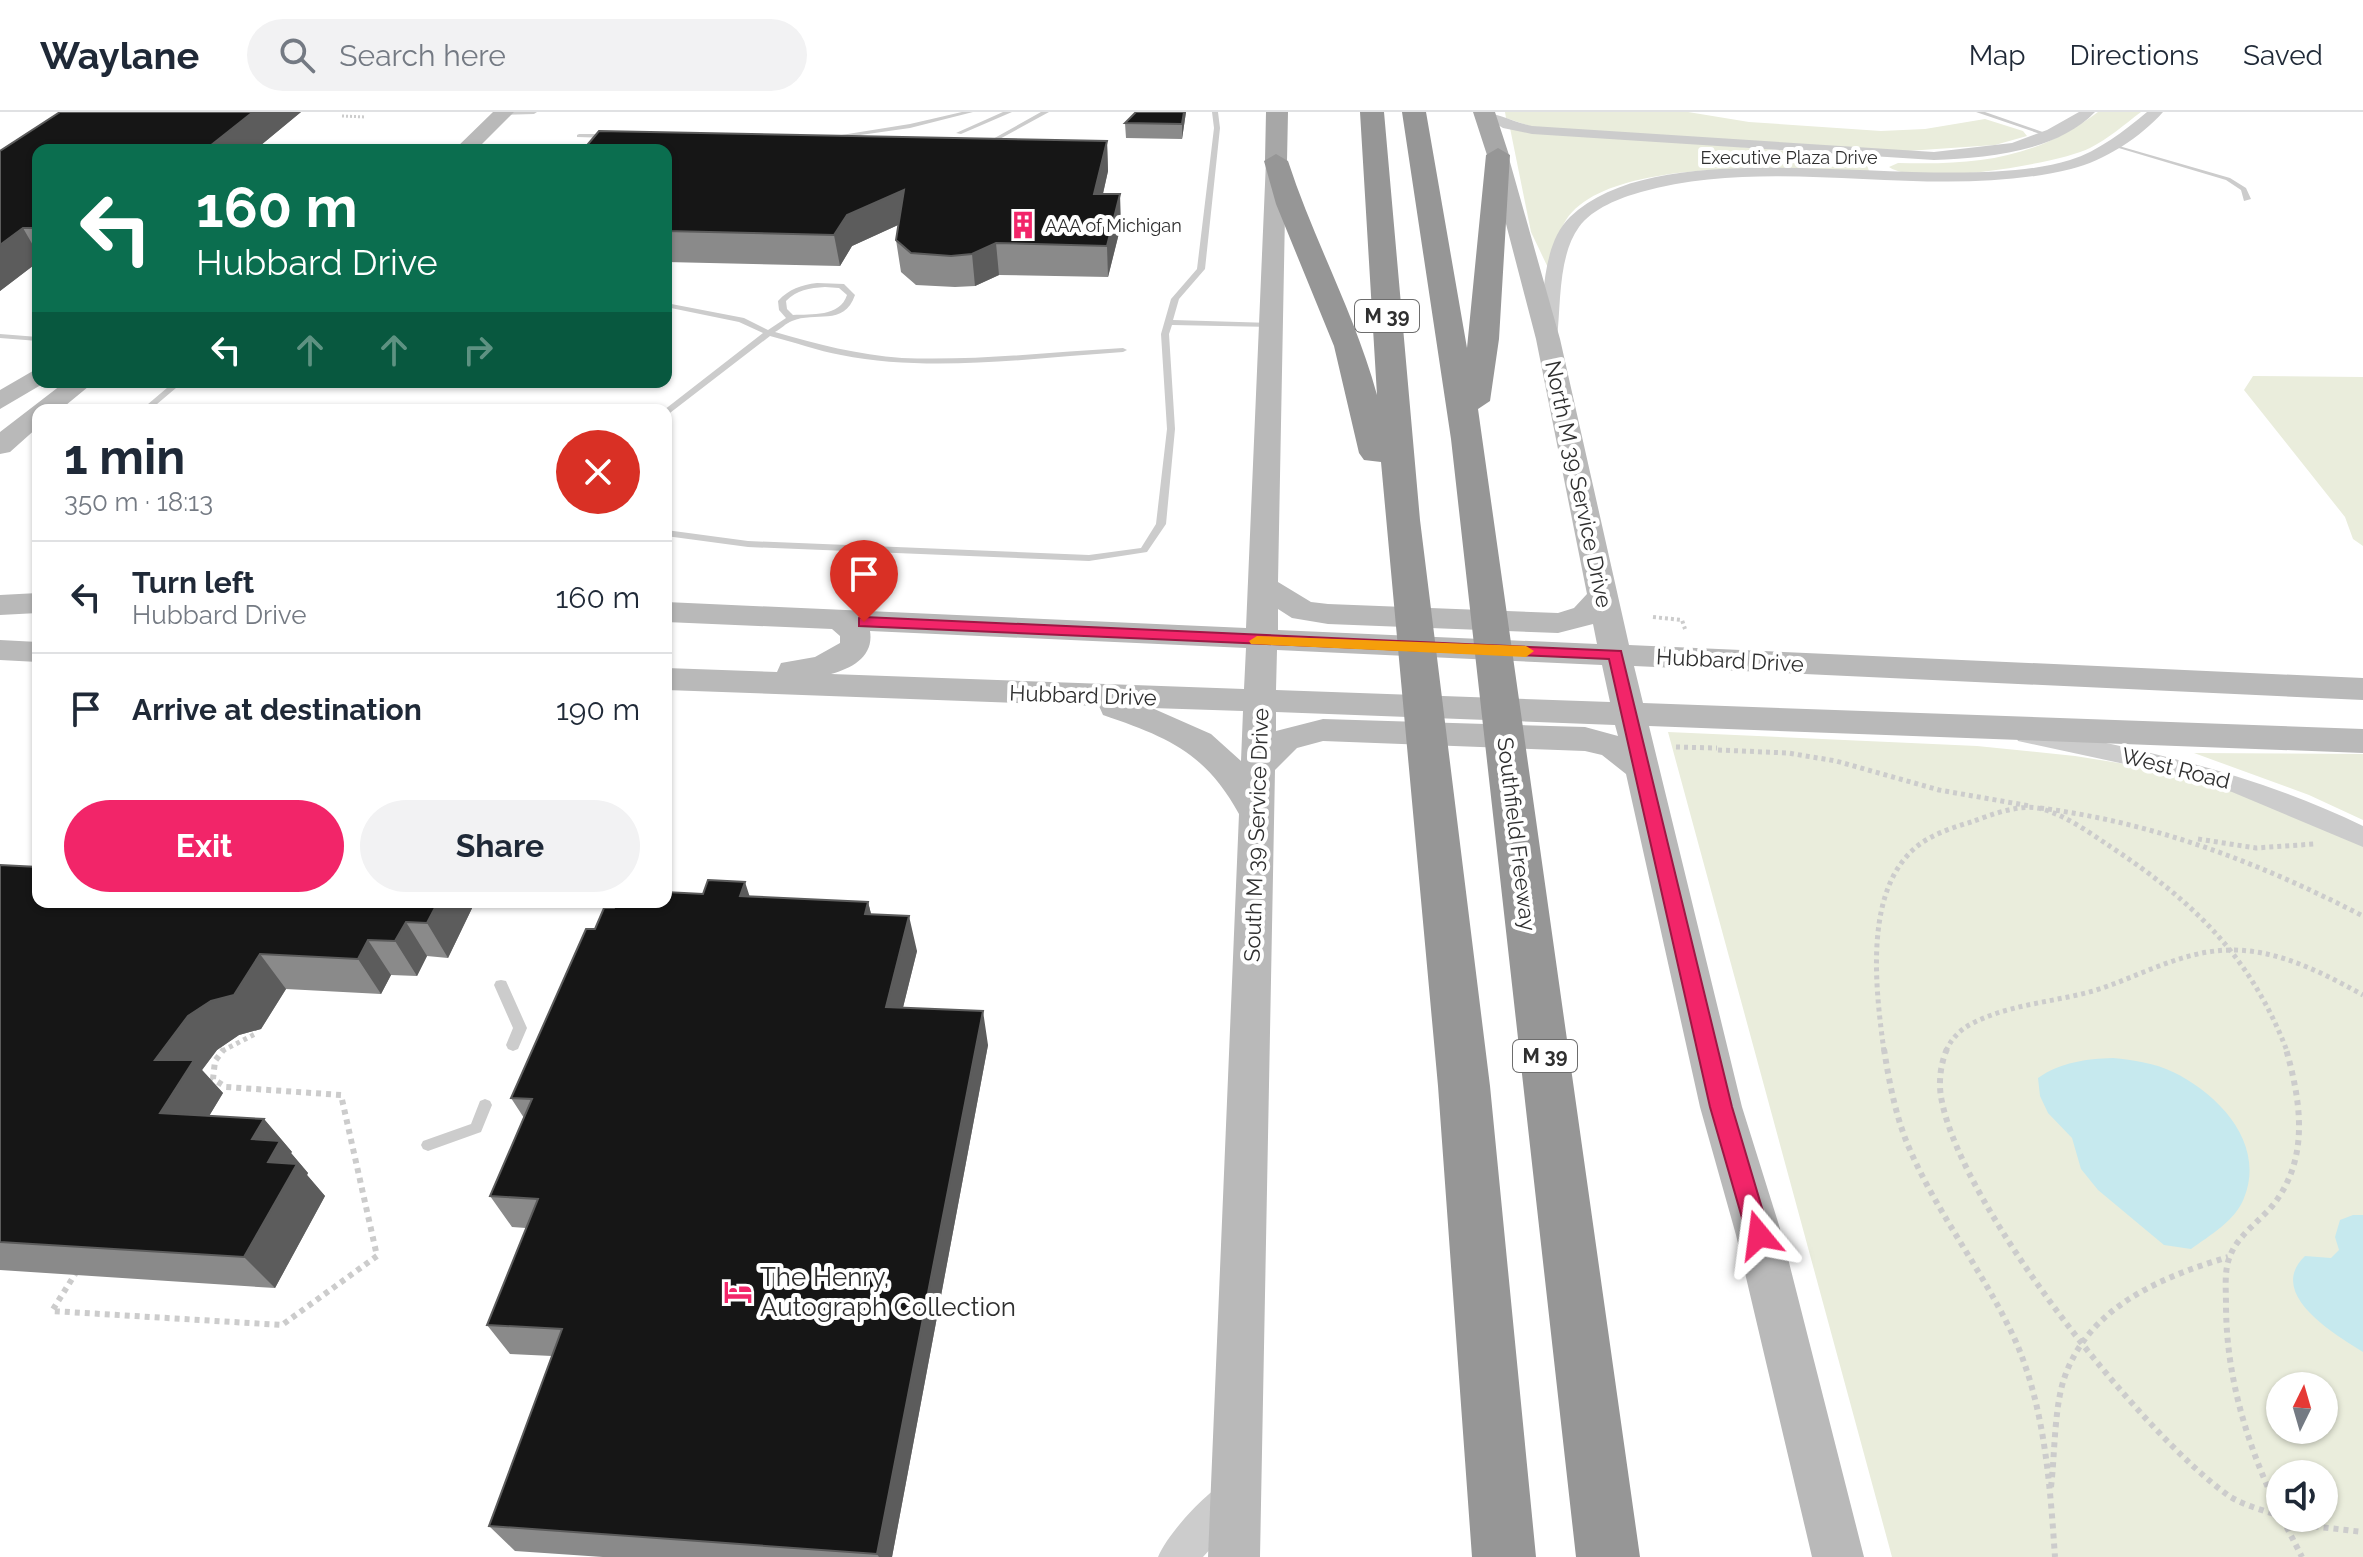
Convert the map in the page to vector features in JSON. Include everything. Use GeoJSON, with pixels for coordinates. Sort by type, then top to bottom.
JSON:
{"type":"FeatureCollection","features":[{"type":"Feature","properties":{"kind":"highway","name":"M 39"},"geometry":{"type":"LineString","coordinates":[[1372,112],[1402,520],[1464,1086],[1504,1557]]}},
{"type":"Feature","properties":{"kind":"highway","name":"Southfield Freeway"},"geometry":{"type":"LineString","coordinates":[[1414,112],[1467,439],[1608,1557]]}},
{"type":"Feature","properties":{"kind":"highway"},"geometry":{"type":"LineString","coordinates":[[1467,439],[1484,339],[1498,155]]}},
{"type":"Feature","properties":{"kind":"highway"},"geometry":{"type":"LineString","coordinates":[[1276,161],[1289,204],[1349,346],[1375,450],[1402,520]]}},
{"type":"Feature","properties":{"kind":"main road","name":"South M 39 Service Drive"},"geometry":{"type":"LineString","coordinates":[[1234,1557],[1233,1497],[1265,587],[1277,112]]}},
{"type":"Feature","properties":{"kind":"main road","name":"North M 39 Service Drive"},"geometry":{"type":"LineString","coordinates":[[1484,112],[1548,339],[1616,654],[1721,1107],[1759,1235],[1838,1557]]}},
{"type":"Feature","properties":{"kind":"main road"},"geometry":{"type":"LineString","coordinates":[[470,144],[503,113]]}},
{"type":"Feature","properties":{"kind":"main road"},"geometry":{"type":"LineString","coordinates":[[0,401],[32,380]]}},
{"type":"Feature","properties":{"kind":"main road"},"geometry":{"type":"LineString","coordinates":[[51,404],[73,388]]}},
{"type":"Feature","properties":{"kind":"main road"},"geometry":{"type":"LineString","coordinates":[[0,446],[32,419]]}},
{"type":"Feature","properties":{"kind":"main road"},"geometry":{"type":"LineString","coordinates":[[0,582],[32,584]]}},
{"type":"Feature","properties":{"kind":"main road"},"geometry":{"type":"LineString","coordinates":[[1265,587],[1327,629]]}},
{"type":"Feature","properties":{"kind":"main road"},"geometry":{"type":"LineString","coordinates":[[1561,638],[1577,621],[1591,613],[1603,592]]}},
{"type":"Feature","properties":{"kind":"main road"},"geometry":{"type":"LineString","coordinates":[[0,605],[32,603]]}},
{"type":"Feature","properties":{"kind":"main road","name":"Hubbard Drive"},"geometry":{"type":"LineString","coordinates":[[672,612],[1262,641],[1327,629],[1561,638],[1616,654],[2363,689]]}},
{"type":"Feature","properties":{"kind":"main road"},"geometry":{"type":"LineString","coordinates":[[672,626],[735,629],[785,618]]}},
{"type":"Feature","properties":{"kind":"main road"},"geometry":{"type":"LineString","coordinates":[[672,680],[727,671],[813,670],[841,660],[856,646],[855,632],[841,621]]}},
{"type":"Feature","properties":{"kind":"main road"},"geometry":{"type":"LineString","coordinates":[[0,650],[32,652]]}},
{"type":"Feature","properties":{"kind":"main road","name":"Hubbard Drive"},"geometry":{"type":"LineString","coordinates":[[672,680],[1261,700],[1323,716],[1580,726]]}},
{"type":"Feature","properties":{"kind":"main road"},"geometry":{"type":"LineString","coordinates":[[1083,696],[1180,730],[1223,759],[1257,814]]}},
{"type":"Feature","properties":{"kind":"main road"},"geometry":{"type":"LineString","coordinates":[[1580,726],[1630,715],[1980,725],[2363,741]]}},
{"type":"Feature","properties":{"kind":"main road"},"geometry":{"type":"LineString","coordinates":[[1257,767],[1285,740],[1323,716]]}},
{"type":"Feature","properties":{"kind":"main road"},"geometry":{"type":"LineString","coordinates":[[1580,726],[1642,768]]}},
{"type":"Feature","properties":{"kind":"street","name":"Executive Plaza Drive"},"geometry":{"type":"LineString","coordinates":[[1484,112],[1508,125],[1532,130],[1845,153],[1934,156],[2014,149]]}},
{"type":"Feature","properties":{"kind":"street","name":"Executive Plaza Drive"},"geometry":{"type":"LineString","coordinates":[[1897,177],[1880,167],[1895,161],[1995,159],[2051,136],[2088,112]]}},
{"type":"Feature","properties":{"kind":"street","name":"Executive Plaza Drive"},"geometry":{"type":"LineString","coordinates":[[1548,339],[1565,236],[1581,214],[1611,196],[1663,181],[1726,174],[1897,177],[2034,172],[2078,162],[2114,145],[2156,112]]}},
{"type":"Feature","properties":{"kind":"street","name":"West Road"},"geometry":{"type":"LineString","coordinates":[[1980,725],[2227,779],[2354,832]]}},
{"type":"Feature","properties":{"kind":"street"},"geometry":{"type":"LineString","coordinates":[[1177,1557],[1233,1497]]}},
{"type":"Feature","properties":{"kind":"lane"},"geometry":{"type":"LineString","coordinates":[[503,113],[534,112]]}},
{"type":"Feature","properties":{"kind":"lane"},"geometry":{"type":"LineString","coordinates":[[825,138],[910,126],[970,112]]}},
{"type":"Feature","properties":{"kind":"lane"},"geometry":{"type":"LineString","coordinates":[[959,133],[1009,112]]}},
{"type":"Feature","properties":{"kind":"lane"},"geometry":{"type":"LineString","coordinates":[[994,140],[1046,112]]}},
{"type":"Feature","properties":{"kind":"lane"},"geometry":{"type":"LineString","coordinates":[[672,534],[748,544],[1076,557],[1144,550],[1161,524],[1171,429],[1165,334],[1175,299],[1201,269],[1217,128],[1215,112]]}},
{"type":"Feature","properties":{"kind":"lane"},"geometry":{"type":"LineString","coordinates":[[1979,112],[2051,136]]}},
{"type":"Feature","properties":{"kind":"lane"},"geometry":{"type":"LineString","coordinates":[[579,136],[627,136]]}},
{"type":"Feature","properties":{"kind":"lane"},"geometry":{"type":"LineString","coordinates":[[2114,145],[2228,179],[2244,189],[2247,199]]}},
{"type":"Feature","properties":{"kind":"lane"},"geometry":{"type":"LineString","coordinates":[[672,408],[791,318],[833,314],[848,304],[851,295],[841,286],[802,287],[789,293],[782,301],[783,310],[791,318]]}},
{"type":"Feature","properties":{"kind":"lane"},"geometry":{"type":"LineString","coordinates":[[672,306],[741,320],[769,333],[842,353],[901,360],[967,360],[1123,350]]}},
{"type":"Feature","properties":{"kind":"lane"},"geometry":{"type":"LineString","coordinates":[[1168,322],[1272,325]]}},
{"type":"Feature","properties":{"kind":"lane"},"geometry":{"type":"LineString","coordinates":[[0,336],[32,339]]}},
{"type":"Feature","properties":{"kind":"lane"},"geometry":{"type":"LineString","coordinates":[[152,404],[172,388]]}},
{"type":"Feature","properties":{"kind":"lane"},"geometry":{"type":"LineString","coordinates":[[672,603],[889,613],[957,626]]}},
{"type":"Feature","properties":{"kind":"lane"},"geometry":{"type":"LineString","coordinates":[[501,985],[520,1028],[513,1045]]}},
{"type":"Feature","properties":{"kind":"lane"},"geometry":{"type":"LineString","coordinates":[[428,1145],[476,1128],[485,1105]]}},
{"type":"Feature","properties":{"kind":"path"},"geometry":{"type":"LineString","coordinates":[[342,116],[366,117]]}},
{"type":"Feature","properties":{"kind":"path"},"geometry":{"type":"LineString","coordinates":[[1653,617],[1682,620],[1685,629]]}},
{"type":"Feature","properties":{"kind":"path"},"geometry":{"type":"LineString","coordinates":[[1718,750],[1788,753],[1836,761],[1939,790],[2119,820],[2255,850],[2287,850],[2354,832]]}},
{"type":"Feature","properties":{"kind":"path"},"geometry":{"type":"LineString","coordinates":[[2055,1557],[2050,1494],[2028,1373],[2003,1317],[1907,1142],[1895,1104],[1878,990],[1880,921],[1886,891],[1901,860],[1925,839],[1952,827],[2036,808],[2086,832],[2139,866],[2236,950],[2271,1003],[2293,1064],[2301,1137],[2273,1205],[2247,1229],[2228,1257],[2229,1371],[2246,1439],[2266,1482]]}},
{"type":"Feature","properties":{"kind":"path"},"geometry":{"type":"LineString","coordinates":[[2181,836],[2303,884],[2363,916]]}},
{"type":"Feature","properties":{"kind":"path"},"geometry":{"type":"LineString","coordinates":[[2266,1510],[2232,1498],[2191,1463],[2130,1402],[2081,1341],[1990,1207],[1943,1110],[1939,1074],[1948,1042],[1971,1023],[2007,1010],[2093,990],[2178,959],[2213,950],[2262,953],[2309,968],[2363,995]]}},
{"type":"Feature","properties":{"kind":"path"},"geometry":{"type":"LineString","coordinates":[[85,1258],[52,1311],[282,1325],[377,1256],[341,1095],[226,1087],[213,1079],[214,1058],[235,1040],[257,1033]]}},
{"type":"Feature","properties":{"kind":"path"},"geometry":{"type":"LineString","coordinates":[[2050,1494],[2064,1379],[2081,1341],[2136,1292],[2184,1270],[2228,1257]]}},
{"type":"Feature","properties":{"kind":"path"},"geometry":{"type":"LineString","coordinates":[[2338,1529],[2363,1532]]}},
{"type":"Feature","properties":{"kind":"path"},"geometry":{"type":"LineString","coordinates":[[2290,1532],[2302,1557]]}},
{"type":"Feature","properties":{"kind":"green space"},"geometry":{"type":"Polygon","coordinates":[[[1505,112],[1688,112],[1749,122],[1881,131],[1925,129],[1985,119],[2023,131],[2027,136],[1995,145],[1907,151],[1533,127],[1506,118],[1505,112]]]}},
{"type":"Feature","properties":{"kind":"green space"},"geometry":{"type":"Polygon","coordinates":[[[2098,112],[2141,112],[2090,148],[2049,161],[1956,174],[1904,173],[1889,167],[1898,163],[1978,160],[2027,150],[2074,128],[2098,112]]]}},
{"type":"Feature","properties":{"kind":"green space"},"geometry":{"type":"Polygon","coordinates":[[[1510,128],[1860,157],[1865,159],[1869,171],[1707,170],[1662,175],[1622,185],[1588,199],[1566,220],[1558,239],[1551,274],[1531,232],[1510,128]]]}},
{"type":"Feature","properties":{"kind":"green space"},"geometry":{"type":"Polygon","coordinates":[[[2253,376],[2363,377],[2363,546],[2353,539],[2345,517],[2244,390],[2253,376]]]}},
{"type":"Feature","properties":{"kind":"green space"},"geometry":{"type":"Polygon","coordinates":[[[1668,732],[1977,746],[2075,756],[2169,771],[2265,801],[2363,845],[2363,1557],[1892,1557],[1668,732]]]}},
{"type":"Feature","properties":{"kind":"green space"},"geometry":{"type":"Polygon","coordinates":[[[2194,753],[2363,754],[2363,820],[2309,795],[2194,753]]]}},
{"type":"Feature","properties":{"kind":"water"},"geometry":{"type":"Polygon","coordinates":[[[2113,1058],[2159,1066],[2190,1082],[2221,1107],[2243,1140],[2249,1159],[2249,1178],[2244,1198],[2228,1220],[2191,1249],[2164,1245],[2098,1190],[2081,1169],[2072,1138],[2048,1113],[2040,1096],[2038,1078],[2056,1068],[2074,1062],[2113,1058]]]}},
{"type":"Feature","properties":{"kind":"water"},"geometry":{"type":"Polygon","coordinates":[[[2363,1215],[2363,1352],[2309,1312],[2293,1285],[2295,1270],[2305,1256],[2331,1258],[2339,1250],[2335,1237],[2340,1220],[2363,1215]]]}},
{"type":"Feature","properties":{"kind":"building"},"geometry":{"type":"Polygon","coordinates":[[[60,112],[253,112],[213,144],[32,144],[32,228],[23,228],[0,245],[0,151],[60,112]]]}},
{"type":"Feature","properties":{"kind":"building"},"geometry":{"type":"Polygon","coordinates":[[[1136,112],[1184,112],[1182,124],[1125,123],[1136,112]]]}},
{"type":"Feature","properties":{"kind":"building","name":"AAA of Michigan"},"geometry":{"type":"Polygon","coordinates":[[[599,131],[1107,141],[1094,194],[1120,194],[1107,246],[996,243],[972,254],[911,253],[896,240],[904,190],[847,215],[834,235],[672,231],[672,144],[588,144],[599,131]]]}},
{"type":"Feature","properties":{"kind":"building"},"geometry":{"type":"Polygon","coordinates":[[[0,865],[32,867],[32,908],[435,908],[427,923],[406,922],[395,941],[368,940],[358,959],[260,954],[234,995],[211,1001],[188,1016],[155,1060],[194,1060],[160,1113],[264,1119],[252,1139],[280,1141],[268,1162],[297,1164],[244,1257],[0,1242],[0,865]]]}},
{"type":"Feature","properties":{"kind":"building","name":"The Henry, Autograph Collection"},"geometry":{"type":"Polygon","coordinates":[[[708,880],[745,882],[740,896],[868,902],[865,914],[909,916],[886,1007],[983,1011],[877,1554],[489,1526],[562,1329],[487,1325],[538,1199],[490,1196],[532,1099],[511,1098],[586,929],[595,929],[604,908],[672,908],[672,892],[703,894],[708,880]]]}},
{"type":"Feature","properties":{"kind":"slow traffic"},"geometry":{"type":"LineString","coordinates":[[1257,641],[1526,651]]}},
{"type":"Feature","properties":{"kind":"place","name":"AAA of Michigan"},"geometry":{"type":"Point","coordinates":[1023,225]}},
{"type":"Feature","properties":{"kind":"place","name":"The Henry, Autograph Collection"},"geometry":{"type":"Point","coordinates":[738,1292]}},
{"type":"Feature","properties":{"kind":"route"},"geometry":{"type":"LineString","coordinates":[[864,622],[1616,654],[1721,1107],[1759,1235]]}}]}
